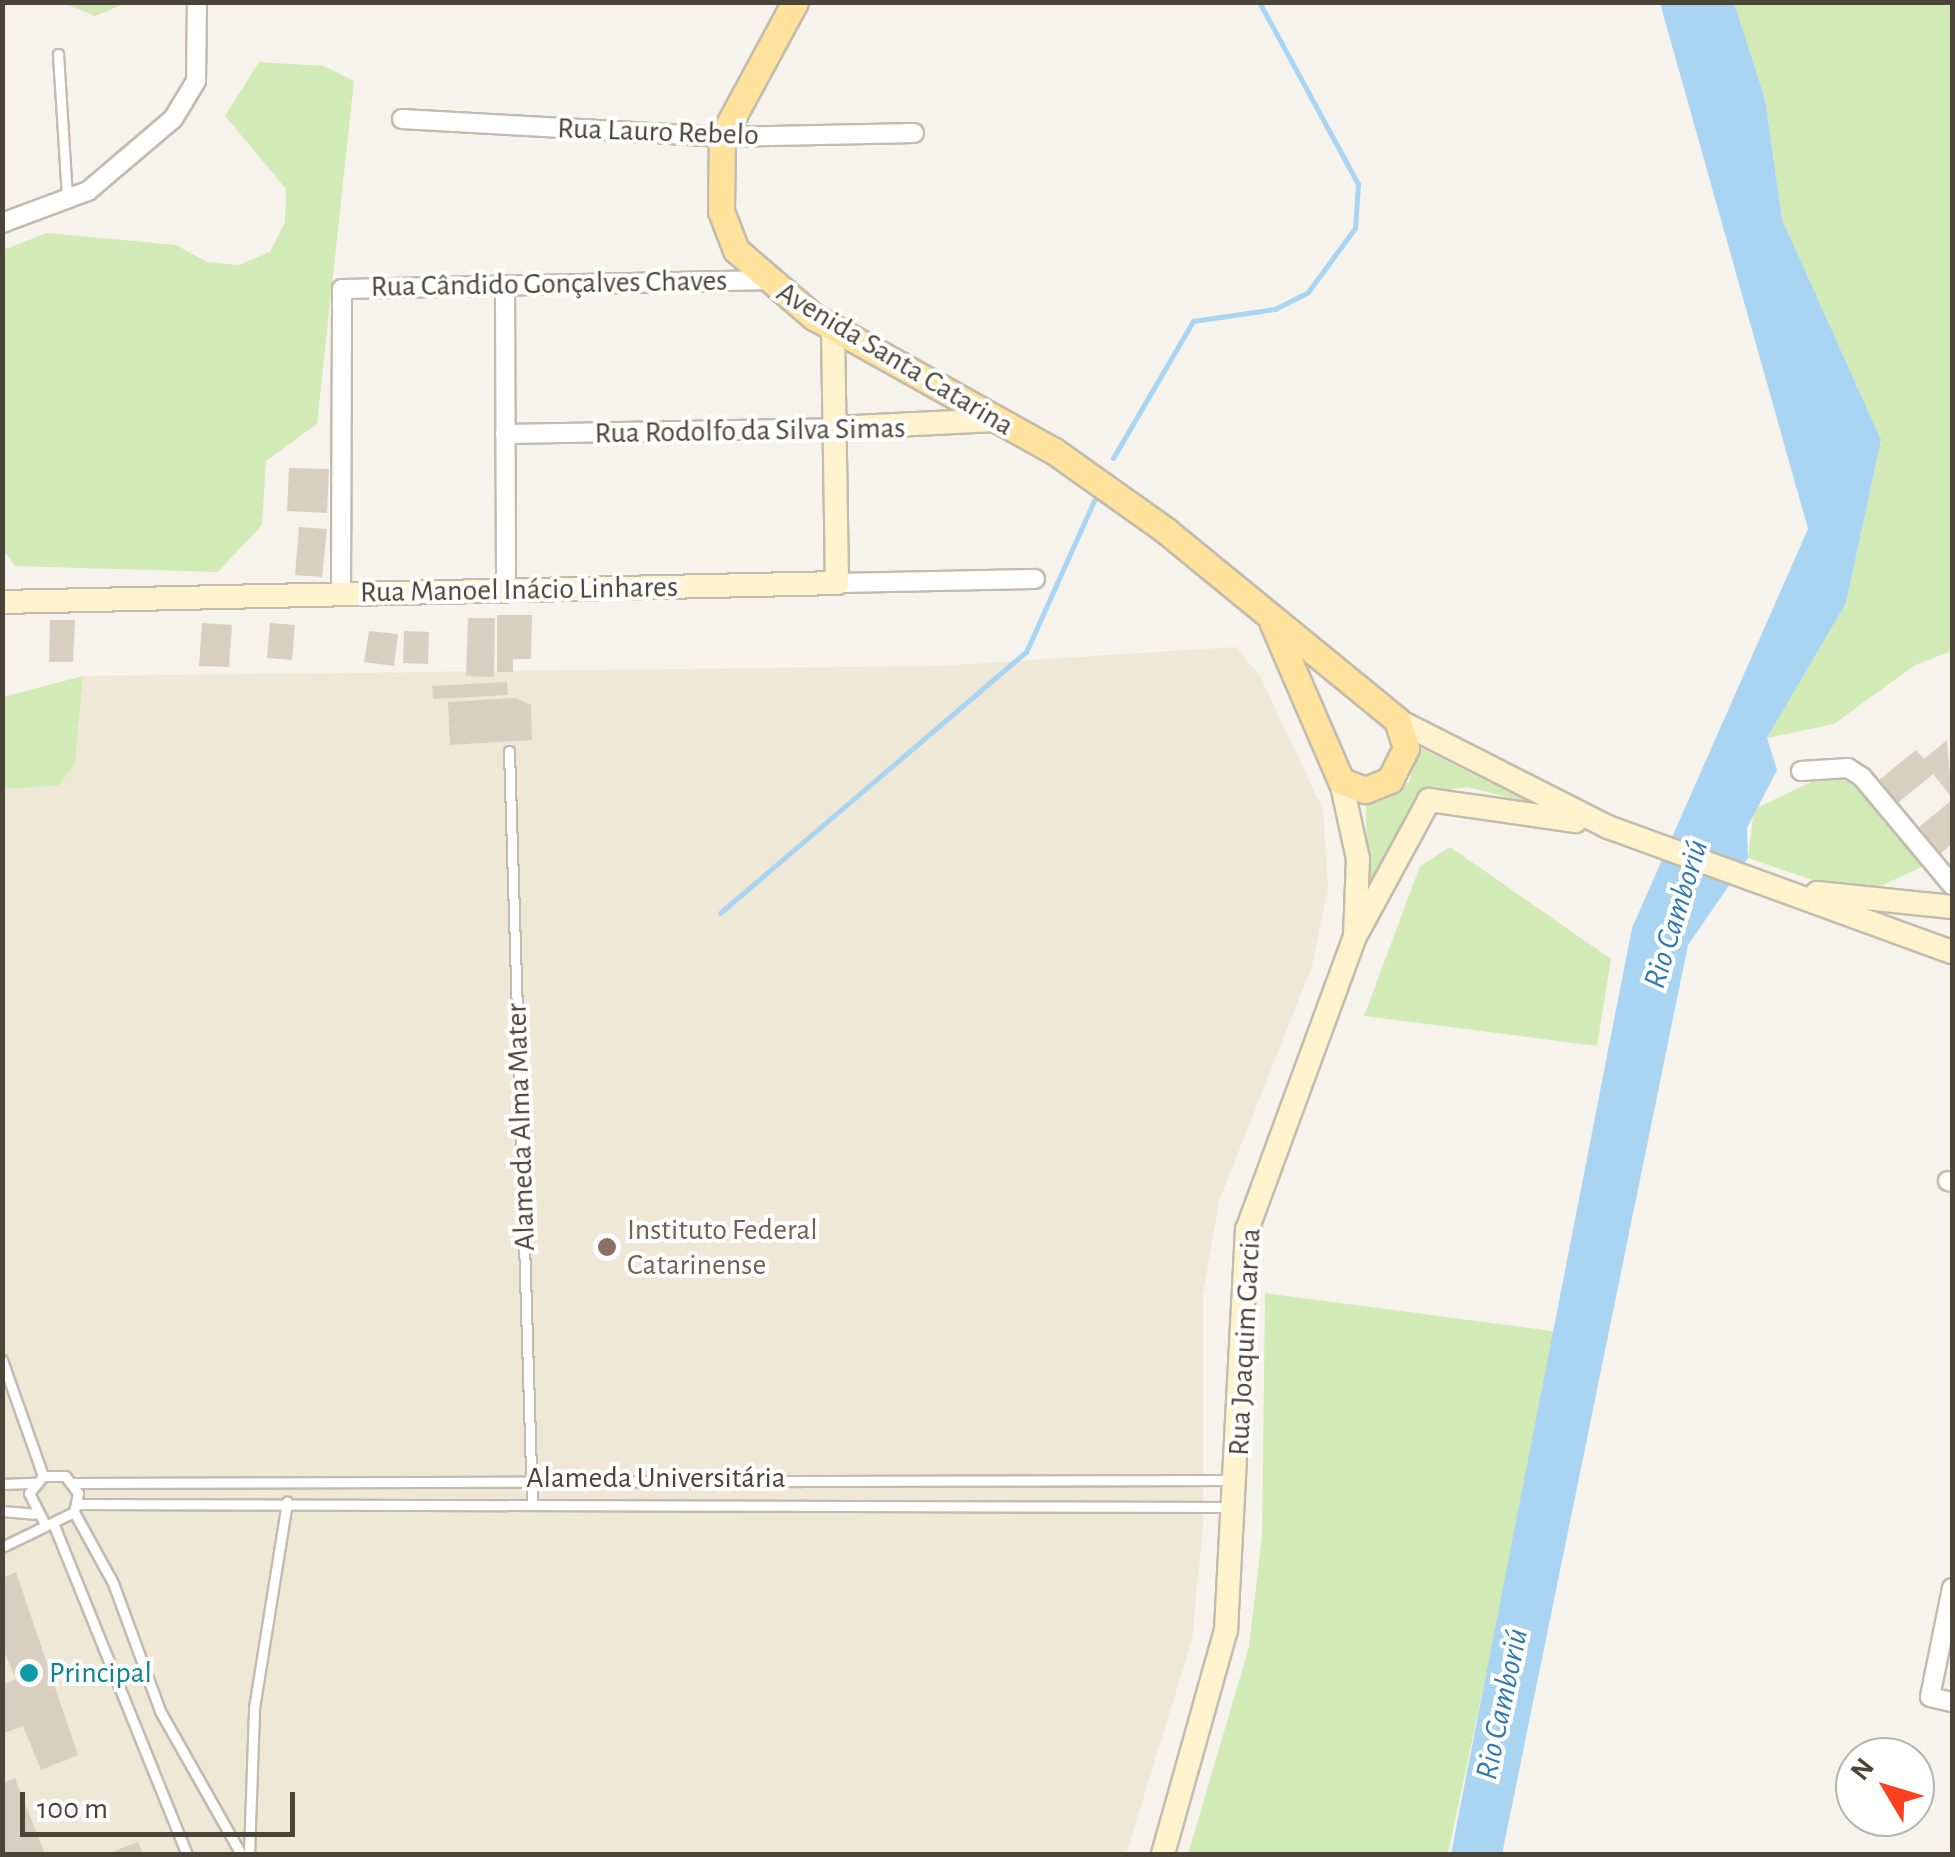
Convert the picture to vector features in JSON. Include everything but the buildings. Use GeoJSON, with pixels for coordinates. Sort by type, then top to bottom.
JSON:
{"type":"FeatureCollection","features":[{"type":"Feature","properties":{"kind":"main road","name":"Avenida Santa Catarina"},"geometry":{"type":"LineString","coordinates":[[795,2],[722,137],[720,211],[762,280],[833,328],[1102,481],[1273,624],[1398,720]]}},
{"type":"Feature","properties":{"kind":"main road"},"geometry":{"type":"LineString","coordinates":[[833,328],[837,583]]}},
{"type":"Feature","properties":{"kind":"main road","name":"Rua Rodolfo da Silva Simas"},"geometry":{"type":"LineString","coordinates":[[835,428],[995,420]]}},
{"type":"Feature","properties":{"kind":"main road","name":"Rua Manoel Inácio Linhares"},"geometry":{"type":"LineString","coordinates":[[2,602],[837,583]]}},
{"type":"Feature","properties":{"kind":"main road","name":"Avenida Santa Catarina"},"geometry":{"type":"LineString","coordinates":[[1273,624],[1341,781]]}},
{"type":"Feature","properties":{"kind":"main road"},"geometry":{"type":"LineString","coordinates":[[1341,781],[1378,788],[1400,771],[1406,736],[1398,720]]}},
{"type":"Feature","properties":{"kind":"main road"},"geometry":{"type":"LineString","coordinates":[[1398,720],[1608,827],[1952,952]]}},
{"type":"Feature","properties":{"kind":"main road","name":"Rua Joaquim Garcia"},"geometry":{"type":"LineString","coordinates":[[1163,1854],[1219,1667],[1238,1480],[1247,1230],[1356,936],[1358,859],[1341,781]]}},
{"type":"Feature","properties":{"kind":"main road"},"geometry":{"type":"LineString","coordinates":[[1356,936],[1430,800],[1608,827]]}},
{"type":"Feature","properties":{"kind":"main road"},"geometry":{"type":"LineString","coordinates":[[1768,884],[1952,908]]}},
{"type":"Feature","properties":{"kind":"street"},"geometry":{"type":"LineString","coordinates":[[2,223],[68,202],[174,119],[196,81],[197,2]]}},
{"type":"Feature","properties":{"kind":"street","name":"Rua Lauro Rebelo"},"geometry":{"type":"LineString","coordinates":[[402,119],[722,137],[914,134]]}},
{"type":"Feature","properties":{"kind":"street","name":"Rua Cândido Gonçalves Chaves"},"geometry":{"type":"LineString","coordinates":[[342,594],[342,289],[762,280]]}},
{"type":"Feature","properties":{"kind":"street"},"geometry":{"type":"LineString","coordinates":[[505,285],[506,591]]}},
{"type":"Feature","properties":{"kind":"street","name":"Rua Rodolfo da Silva Simas"},"geometry":{"type":"LineString","coordinates":[[505,434],[835,428]]}},
{"type":"Feature","properties":{"kind":"street","name":"Rua Manoel Inácio Linhares"},"geometry":{"type":"LineString","coordinates":[[837,583],[1035,579]]}},
{"type":"Feature","properties":{"kind":"street"},"geometry":{"type":"LineString","coordinates":[[1802,771],[1848,768],[1862,777],[1952,885]]}},
{"type":"Feature","properties":{"kind":"street"},"geometry":{"type":"LineString","coordinates":[[1952,1588],[1930,1697],[1952,1702]]}},
{"type":"Feature","properties":{"kind":"lane"},"geometry":{"type":"LineString","coordinates":[[58,54],[68,202]]}},
{"type":"Feature","properties":{"kind":"lane","name":"Alameda Alma Mater"},"geometry":{"type":"LineString","coordinates":[[510,751],[532,1504]]}},
{"type":"Feature","properties":{"kind":"lane"},"geometry":{"type":"LineString","coordinates":[[2,1360],[39,1480],[44,1519],[187,1854]]}},
{"type":"Feature","properties":{"kind":"lane"},"geometry":{"type":"LineString","coordinates":[[2,1484],[39,1480]]}},
{"type":"Feature","properties":{"kind":"lane","name":"Alameda Universitária"},"geometry":{"type":"LineString","coordinates":[[39,1480],[1238,1480]]}},
{"type":"Feature","properties":{"kind":"lane"},"geometry":{"type":"LineString","coordinates":[[73,1483],[76,1508],[113,1583],[160,1712],[241,1854]]}},
{"type":"Feature","properties":{"kind":"lane"},"geometry":{"type":"LineString","coordinates":[[249,1854],[254,1708],[287,1502]]}},
{"type":"Feature","properties":{"kind":"lane","name":"Alameda Universitária"},"geometry":{"type":"LineString","coordinates":[[76,1508],[287,1502],[1236,1507]]}},
{"type":"Feature","properties":{"kind":"lane"},"geometry":{"type":"LineString","coordinates":[[2,1547],[44,1519],[76,1508]]}},
{"type":"Feature","properties":{"kind":"lane"},"geometry":{"type":"LineString","coordinates":[[2,1511],[44,1519]]}},
{"type":"Feature","properties":{"kind":"shaded area","name":"Instituto Federal Catarinense"},"geometry":{"type":"Polygon","coordinates":[[[1236,647],[1260,676],[1323,810],[1328,888],[1312,966],[1219,1201],[1203,1293],[1203,1527],[1192,1640],[1126,1854],[3,1854],[3,789],[58,786],[75,764],[83,676],[940,666],[1236,647]]]}},
{"type":"Feature","properties":{"kind":"green space"},"geometry":{"type":"Polygon","coordinates":[[[127,2],[95,16],[63,3],[127,2]]]}},
{"type":"Feature","properties":{"kind":"green space"},"geometry":{"type":"Polygon","coordinates":[[[1734,3],[1952,3],[1952,651],[1915,665],[1834,724],[1767,738],[1846,603],[1881,440],[1782,219],[1765,99],[1734,3]]]}},
{"type":"Feature","properties":{"kind":"green space"},"geometry":{"type":"Polygon","coordinates":[[[259,62],[324,66],[354,81],[317,424],[266,461],[262,525],[218,572],[15,566],[2,548],[3,250],[47,233],[176,245],[207,262],[239,265],[270,252],[285,222],[286,189],[225,116],[259,62]]]}},
{"type":"Feature","properties":{"kind":"green space"},"geometry":{"type":"Polygon","coordinates":[[[83,676],[75,764],[58,786],[3,789],[3,697],[83,676]]]}},
{"type":"Feature","properties":{"kind":"green space"},"geometry":{"type":"Polygon","coordinates":[[[1420,748],[1531,803],[1467,787],[1433,792],[1406,814],[1374,892],[1367,890],[1366,805],[1409,782],[1420,748]]]}},
{"type":"Feature","properties":{"kind":"green space"},"geometry":{"type":"Polygon","coordinates":[[[1837,770],[1853,776],[1924,866],[1859,896],[1748,858],[1754,809],[1837,770]]]}},
{"type":"Feature","properties":{"kind":"green space"},"geometry":{"type":"Polygon","coordinates":[[[1450,847],[1611,959],[1597,1046],[1364,1016],[1420,866],[1450,847]]]}},
{"type":"Feature","properties":{"kind":"green space"},"geometry":{"type":"Polygon","coordinates":[[[1265,1293],[1559,1332],[1448,1854],[1188,1854],[1249,1647],[1262,1536],[1265,1293]]]}},
{"type":"Feature","properties":{"kind":"water","name":"Rio Camboriú"},"geometry":{"type":"Polygon","coordinates":[[[1660,3],[1734,3],[1765,99],[1782,219],[1881,440],[1846,603],[1767,738],[1777,770],[1747,828],[1748,858],[1688,945],[1502,1854],[1451,1854],[1632,928],[1808,529],[1660,3]]]}},
{"type":"Feature","properties":{"kind":"waterway"},"geometry":{"type":"LineString","coordinates":[[1113,458],[1193,321],[1275,309],[1308,292],[1355,228],[1358,184],[1259,2]]}},
{"type":"Feature","properties":{"kind":"waterway"},"geometry":{"type":"LineString","coordinates":[[720,913],[1026,652],[1094,501]]}},
{"type":"Feature","properties":{"kind":"place","name":"Instituto Federal Catarinense"},"geometry":{"type":"Point","coordinates":[607,1247]}},
{"type":"Feature","properties":{"kind":"place","name":"Principal"},"geometry":{"type":"Point","coordinates":[29,1673]}}]}
